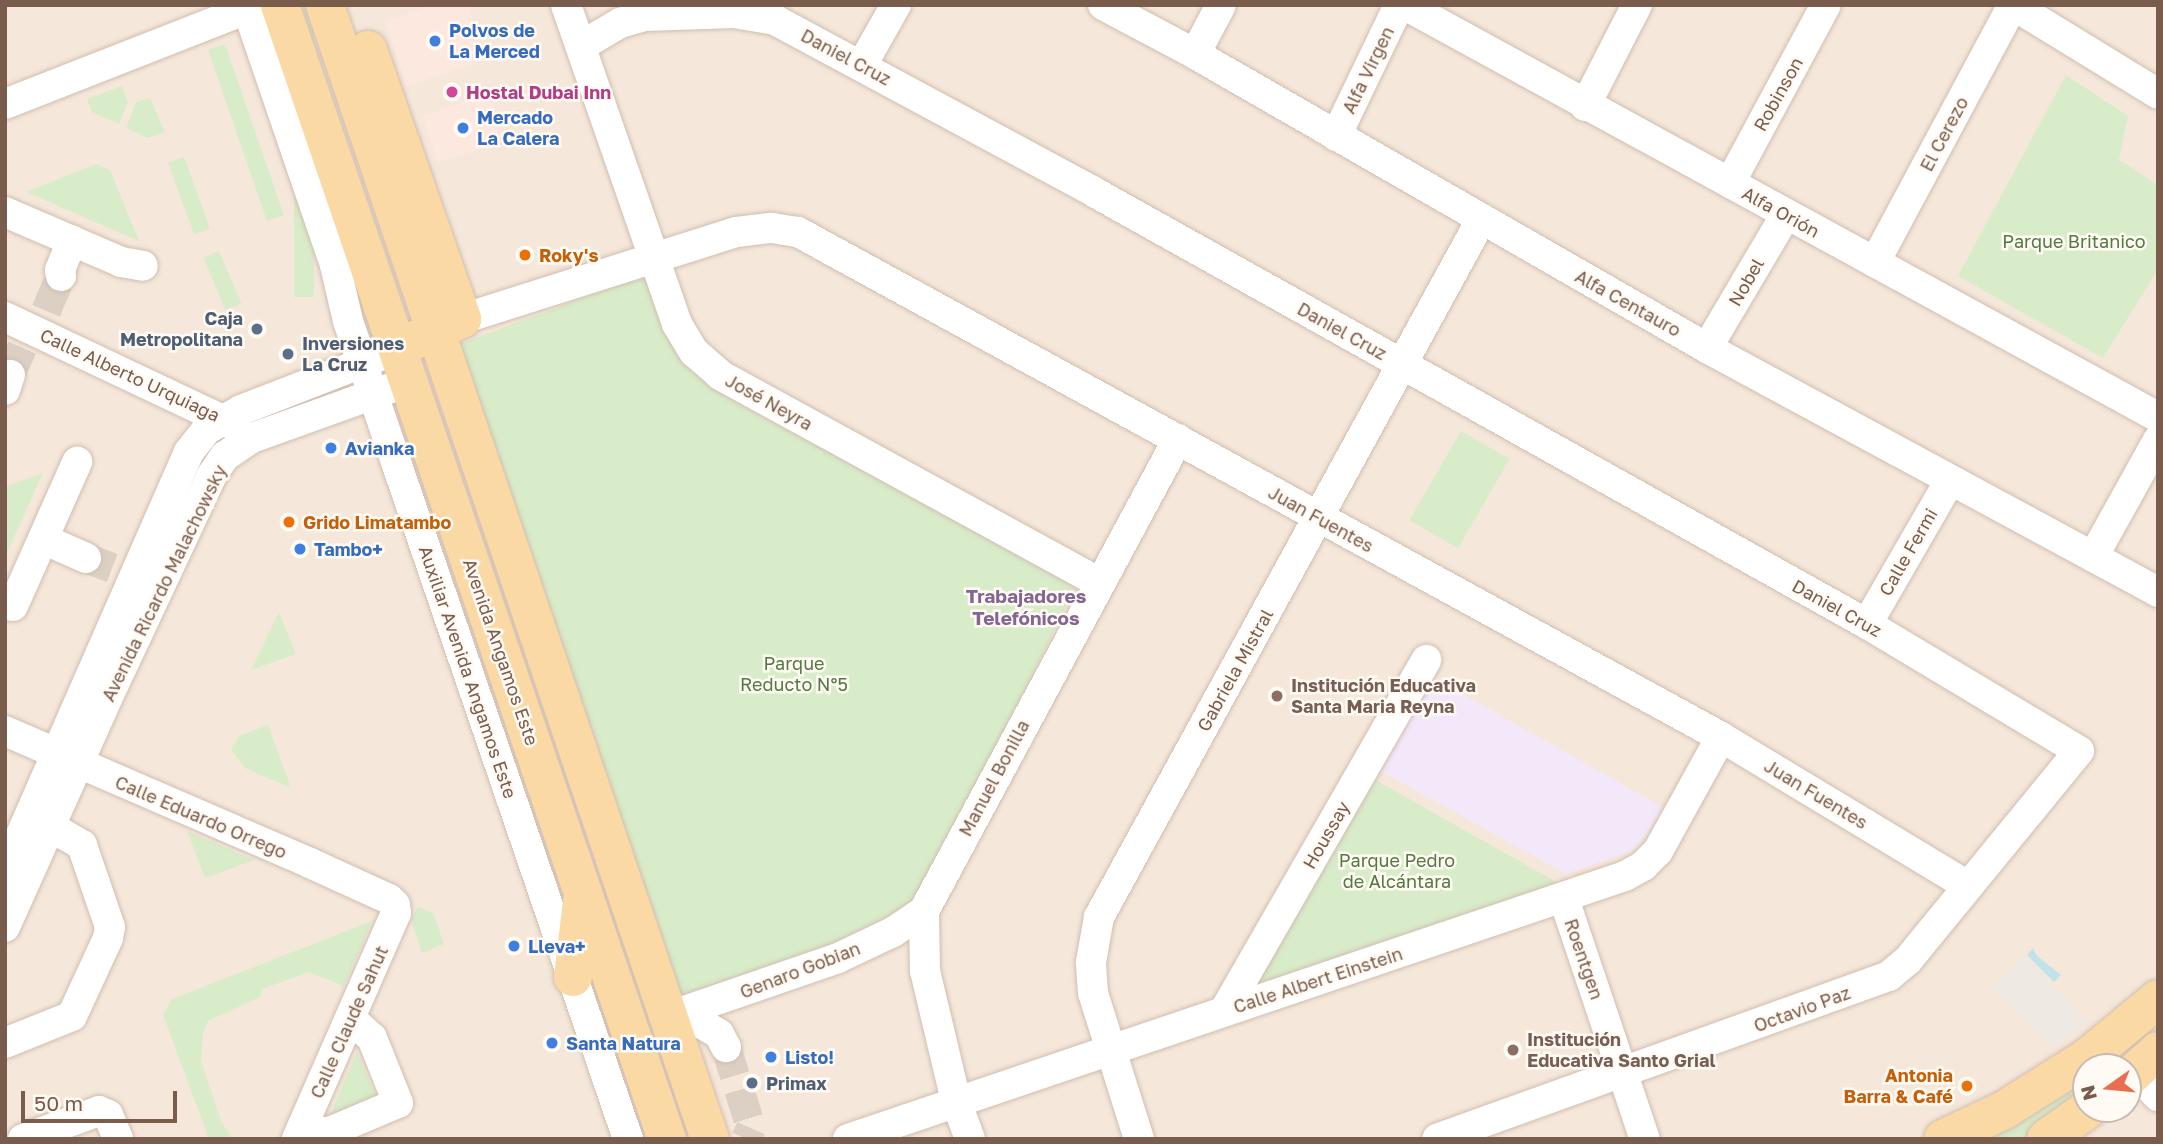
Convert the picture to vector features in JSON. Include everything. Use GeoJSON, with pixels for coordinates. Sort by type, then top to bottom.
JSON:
{"type":"FeatureCollection","features":[{"type":"Feature","properties":{"kind":"main road"},"geometry":{"type":"LineString","coordinates":[[325,5],[449,325]]}},
{"type":"Feature","properties":{"kind":"main road"},"geometry":{"type":"LineString","coordinates":[[353,5],[449,325],[676,1014],[710,1139]]}},
{"type":"Feature","properties":{"kind":"main road","name":"Avenida Angamos Este"},"geometry":{"type":"LineString","coordinates":[[258,6],[404,365],[667,1139]]}},
{"type":"Feature","properties":{"kind":"main road","name":"Avenida Ricardo Malachowsky"},"geometry":{"type":"LineString","coordinates":[[404,365],[449,325]]}},
{"type":"Feature","properties":{"kind":"main road"},"geometry":{"type":"LineString","coordinates":[[573,977],[583,893]]}},
{"type":"Feature","properties":{"kind":"main road"},"geometry":{"type":"LineString","coordinates":[[1943,1139],[2004,1110],[2088,1057],[2158,999]]}},
{"type":"Feature","properties":{"kind":"main road"},"geometry":{"type":"LineString","coordinates":[[2117,1034],[2144,1072]]}},
{"type":"Feature","properties":{"kind":"main road"},"geometry":{"type":"LineString","coordinates":[[2050,1138],[2072,1121]]}},
{"type":"Feature","properties":{"kind":"street","name":"José Neyra"},"geometry":{"type":"LineString","coordinates":[[566,5],[677,324],[694,352],[720,375],[1098,582]]}},
{"type":"Feature","properties":{"kind":"street"},"geometry":{"type":"LineString","coordinates":[[862,65],[896,5]]}},
{"type":"Feature","properties":{"kind":"street","name":"Alfa Centauro"},"geometry":{"type":"LineString","coordinates":[[1103,5],[1195,54],[1707,348],[2158,592]]}},
{"type":"Feature","properties":{"kind":"street"},"geometry":{"type":"LineString","coordinates":[[1195,54],[1221,5]]}},
{"type":"Feature","properties":{"kind":"street","name":"Alfa Virgen"},"geometry":{"type":"LineString","coordinates":[[1336,136],[1399,5]]}},
{"type":"Feature","properties":{"kind":"street","name":"Alfa Orión"},"geometry":{"type":"LineString","coordinates":[[1405,5],[1730,183],[1785,216],[1875,262],[2158,417]]}},
{"type":"Feature","properties":{"kind":"street"},"geometry":{"type":"LineString","coordinates":[[1586,106],[1637,5]]}},
{"type":"Feature","properties":{"kind":"street","name":"Robinson"},"geometry":{"type":"LineString","coordinates":[[1730,183],[1826,5]]}},
{"type":"Feature","properties":{"kind":"street"},"geometry":{"type":"LineString","coordinates":[[2013,5],[2158,94]]}},
{"type":"Feature","properties":{"kind":"street","name":"El Cerezo"},"geometry":{"type":"LineString","coordinates":[[1875,262],[2013,5]]}},
{"type":"Feature","properties":{"kind":"street"},"geometry":{"type":"LineString","coordinates":[[5,104],[258,6]]}},
{"type":"Feature","properties":{"kind":"street","name":"Auxiliar Avenida Angamos Este"},"geometry":{"type":"LineString","coordinates":[[258,6],[363,363],[628,1139]]}},
{"type":"Feature","properties":{"kind":"street","name":"Daniel Cruz"},"geometry":{"type":"LineString","coordinates":[[581,46],[620,23],[645,16],[734,13],[775,20],[862,65],[1867,624],[2079,751]]}},
{"type":"Feature","properties":{"kind":"street"},"geometry":{"type":"LineString","coordinates":[[5,212],[121,262],[143,266]]}},
{"type":"Feature","properties":{"kind":"street","name":"Nobel"},"geometry":{"type":"LineString","coordinates":[[1707,348],[1785,216]]}},
{"type":"Feature","properties":{"kind":"street","name":"Gabriela Mistral"},"geometry":{"type":"LineString","coordinates":[[1139,1139],[1095,1006],[1091,979],[1093,939],[1099,917],[1320,519],[1481,220]]}},
{"type":"Feature","properties":{"kind":"street","name":"Juan Fuentes"},"geometry":{"type":"LineString","coordinates":[[449,325],[654,256],[758,228],[798,232],[1721,737],[1968,886]]}},
{"type":"Feature","properties":{"kind":"street"},"geometry":{"type":"LineString","coordinates":[[59,273],[72,240]]}},
{"type":"Feature","properties":{"kind":"street","name":"Calle Alberto Urquiaga"},"geometry":{"type":"LineString","coordinates":[[23,347],[226,419],[252,438]]}},
{"type":"Feature","properties":{"kind":"street","name":"Avenida Ricardo Malachowsky"},"geometry":{"type":"LineString","coordinates":[[5,927],[50,826],[111,568],[189,452],[206,430],[241,410],[363,363],[404,365]]}},
{"type":"Feature","properties":{"kind":"street","name":"Avenida Ricardo Malachowsky"},"geometry":{"type":"LineString","coordinates":[[5,871],[67,760],[212,475],[225,456],[252,438],[374,394],[404,365]]}},
{"type":"Feature","properties":{"kind":"street","name":"Manuel Bonilla"},"geometry":{"type":"LineString","coordinates":[[970,1139],[957,1101],[925,971],[924,911],[1098,582],[1178,439]]}},
{"type":"Feature","properties":{"kind":"street"},"geometry":{"type":"LineString","coordinates":[[2093,557],[2158,440]]}},
{"type":"Feature","properties":{"kind":"street"},"geometry":{"type":"LineString","coordinates":[[13,606],[77,462]]}},
{"type":"Feature","properties":{"kind":"street","name":"Calle Fermi"},"geometry":{"type":"LineString","coordinates":[[1867,624],[1950,480]]}},
{"type":"Feature","properties":{"kind":"street"},"geometry":{"type":"LineString","coordinates":[[43,539],[111,568]]}},
{"type":"Feature","properties":{"kind":"street","name":"Houssay"},"geometry":{"type":"LineString","coordinates":[[1225,1010],[1426,660]]}},
{"type":"Feature","properties":{"kind":"street","name":"Calle Eduardo Orrego"},"geometry":{"type":"LineString","coordinates":[[5,731],[310,863],[389,899],[396,905]]}},
{"type":"Feature","properties":{"kind":"street","name":"Calle Albert Einstein"},"geometry":{"type":"LineString","coordinates":[[848,1139],[1225,1010],[1564,899],[1625,876],[1653,857],[1721,737]]}},
{"type":"Feature","properties":{"kind":"street","name":"Octavio Paz"},"geometry":{"type":"LineString","coordinates":[[1437,1139],[1889,976],[1908,960],[2079,751]]}},
{"type":"Feature","properties":{"kind":"street"},"geometry":{"type":"LineString","coordinates":[[5,1043],[72,1016],[108,938],[110,927],[82,845],[50,826]]}},
{"type":"Feature","properties":{"kind":"street","name":"Roentgen"},"geometry":{"type":"LineString","coordinates":[[1564,899],[1645,1139]]}},
{"type":"Feature","properties":{"kind":"street","name":"Calle Claude Sahut"},"geometry":{"type":"LineString","coordinates":[[300,1133],[397,913],[396,905]]}},
{"type":"Feature","properties":{"kind":"street","name":"Genaro Gobian"},"geometry":{"type":"LineString","coordinates":[[676,1014],[838,958],[893,932],[924,911]]}},
{"type":"Feature","properties":{"kind":"street"},"geometry":{"type":"LineString","coordinates":[[676,1014],[719,1034],[726,1047]]}},
{"type":"Feature","properties":{"kind":"street"},"geometry":{"type":"LineString","coordinates":[[300,1133],[327,1133],[398,1104],[372,1038],[351,1019]]}},
{"type":"Feature","properties":{"kind":"street"},"geometry":{"type":"LineString","coordinates":[[23,1139],[99,1111],[108,1115],[118,1139]]}},
{"type":"Feature","properties":{"kind":"shaded area"},"geometry":{"type":"Polygon","coordinates":[[[5,5],[2158,5],[2158,1139],[5,1139],[5,5]]]}},
{"type":"Feature","properties":{"kind":"shaded area","name":"Polvos de La Merced"},"geometry":{"type":"Polygon","coordinates":[[[431,5],[468,5],[484,60],[407,86],[385,22],[431,5]]]}},
{"type":"Feature","properties":{"kind":"shaded area","name":"Mercado La Calera"},"geometry":{"type":"Polygon","coordinates":[[[490,94],[505,141],[438,163],[422,116],[490,94]]]}},
{"type":"Feature","properties":{"kind":"shaded area"},"geometry":{"type":"Polygon","coordinates":[[[1425,673],[1664,808],[1634,850],[1566,874],[1372,766],[1425,673]]]}},
{"type":"Feature","properties":{"kind":"shaded area"},"geometry":{"type":"Polygon","coordinates":[[[2024,954],[2088,1024],[2050,1048],[1993,988],[2024,954]]]}},
{"type":"Feature","properties":{"kind":"green space"},"geometry":{"type":"Polygon","coordinates":[[[294,5],[314,5],[314,297],[294,297],[294,5]]]}},
{"type":"Feature","properties":{"kind":"green space"},"geometry":{"type":"Polygon","coordinates":[[[225,44],[284,215],[267,221],[208,50],[225,44]]]}},
{"type":"Feature","properties":{"kind":"green space","name":"Parque Britanico"},"geometry":{"type":"Polygon","coordinates":[[[2066,75],[2128,116],[2119,160],[2158,185],[2158,269],[2103,358],[1958,276],[2066,75]]]}},
{"type":"Feature","properties":{"kind":"green space"},"geometry":{"type":"Polygon","coordinates":[[[122,86],[128,102],[119,124],[92,112],[87,99],[122,86]]]}},
{"type":"Feature","properties":{"kind":"green space"},"geometry":{"type":"Polygon","coordinates":[[[150,98],[165,132],[148,138],[126,128],[136,102],[150,98]]]}},
{"type":"Feature","properties":{"kind":"green space"},"geometry":{"type":"Polygon","coordinates":[[[184,157],[210,228],[194,234],[168,163],[184,157]]]}},
{"type":"Feature","properties":{"kind":"green space"},"geometry":{"type":"Polygon","coordinates":[[[96,164],[110,170],[139,241],[26,192],[96,164]]]}},
{"type":"Feature","properties":{"kind":"green space"},"geometry":{"type":"Polygon","coordinates":[[[219,251],[241,303],[226,310],[203,258],[219,251]]]}},
{"type":"Feature","properties":{"kind":"green space","name":"Parque Reducto N°5"},"geometry":{"type":"Polygon","coordinates":[[[647,274],[697,373],[745,408],[1078,582],[924,894],[886,924],[679,1008],[460,344],[647,274]]]}},
{"type":"Feature","properties":{"kind":"green space"},"geometry":{"type":"Polygon","coordinates":[[[1461,431],[1509,459],[1458,548],[1410,520],[1461,431]]]}},
{"type":"Feature","properties":{"kind":"green space"},"geometry":{"type":"Polygon","coordinates":[[[43,473],[5,557],[5,487],[43,473]]]}},
{"type":"Feature","properties":{"kind":"green space"},"geometry":{"type":"Polygon","coordinates":[[[279,612],[296,654],[251,670],[279,612]]]}},
{"type":"Feature","properties":{"kind":"green space"},"geometry":{"type":"Polygon","coordinates":[[[268,725],[291,788],[245,768],[231,750],[239,736],[268,725]]]}},
{"type":"Feature","properties":{"kind":"green space","name":"Parque Pedro de Alcántara"},"geometry":{"type":"Polygon","coordinates":[[[1372,778],[1563,886],[1245,995],[1372,778]]]}},
{"type":"Feature","properties":{"kind":"green space"},"geometry":{"type":"Polygon","coordinates":[[[187,831],[254,860],[205,878],[187,831]]]}},
{"type":"Feature","properties":{"kind":"green space"},"geometry":{"type":"Polygon","coordinates":[[[418,907],[433,913],[444,944],[422,953],[411,920],[418,907]]]}},
{"type":"Feature","properties":{"kind":"green space"},"geometry":{"type":"Polygon","coordinates":[[[372,921],[344,986],[309,972],[262,989],[260,997],[208,1021],[203,1034],[201,1061],[221,1121],[232,1139],[209,1139],[163,1015],[172,999],[372,921]]]}},
{"type":"Feature","properties":{"kind":"green space"},"geometry":{"type":"Polygon","coordinates":[[[357,1052],[378,1102],[327,1123],[357,1052]]]}},
{"type":"Feature","properties":{"kind":"green space"},"geometry":{"type":"Polygon","coordinates":[[[2072,1079],[2072,1107],[2027,1139],[1967,1139],[2072,1079]]]}},
{"type":"Feature","properties":{"kind":"water"},"geometry":{"type":"Polygon","coordinates":[[[2033,948],[2037,956],[2061,975],[2054,982],[2027,955],[2033,948]]]}},
{"type":"Feature","properties":{"kind":"tunnel"},"geometry":{"type":"LineString","coordinates":[[46,311],[61,276]]}},
{"type":"Feature","properties":{"kind":"tunnel"},"geometry":{"type":"LineString","coordinates":[[10,375],[22,348]]}},
{"type":"Feature","properties":{"kind":"tunnel"},"geometry":{"type":"LineString","coordinates":[[86,558],[112,568]]}},
{"type":"Feature","properties":{"kind":"tunnel"},"geometry":{"type":"LineString","coordinates":[[726,1047],[751,1128],[746,1139]]}},
{"type":"Feature","properties":{"kind":"place","name":"Polvos de La Merced"},"geometry":{"type":"Point","coordinates":[435,41]}},
{"type":"Feature","properties":{"kind":"place","name":"Hostal Dubai Inn"},"geometry":{"type":"Point","coordinates":[452,92]}},
{"type":"Feature","properties":{"kind":"place","name":"Mercado La Calera"},"geometry":{"type":"Point","coordinates":[463,128]}},
{"type":"Feature","properties":{"kind":"place","name":"Roky's"},"geometry":{"type":"Point","coordinates":[525,255]}},
{"type":"Feature","properties":{"kind":"place","name":"Caja Metropolitana"},"geometry":{"type":"Point","coordinates":[257,329]}},
{"type":"Feature","properties":{"kind":"place","name":"Inversiones La Cruz"},"geometry":{"type":"Point","coordinates":[288,354]}},
{"type":"Feature","properties":{"kind":"place","name":"Avianka"},"geometry":{"type":"Point","coordinates":[331,448]}},
{"type":"Feature","properties":{"kind":"place","name":"Grido Limatambo"},"geometry":{"type":"Point","coordinates":[289,522]}},
{"type":"Feature","properties":{"kind":"place","name":"Tambo+"},"geometry":{"type":"Point","coordinates":[300,549]}},
{"type":"Feature","properties":{"kind":"place","name":"Institución Educativa Santa Maria Reyna"},"geometry":{"type":"Point","coordinates":[1277,696]}},
{"type":"Feature","properties":{"kind":"place","name":"Lleva+"},"geometry":{"type":"Point","coordinates":[514,946]}},
{"type":"Feature","properties":{"kind":"place","name":"Santa Natura"},"geometry":{"type":"Point","coordinates":[552,1043]}},
{"type":"Feature","properties":{"kind":"place","name":"Institución Educativa Santo Grial"},"geometry":{"type":"Point","coordinates":[1513,1050]}},
{"type":"Feature","properties":{"kind":"place","name":"Listo!"},"geometry":{"type":"Point","coordinates":[771,1057]}},
{"type":"Feature","properties":{"kind":"place","name":"Primax"},"geometry":{"type":"Point","coordinates":[752,1083]}},
{"type":"Feature","properties":{"kind":"place","name":"Antonia Barra & Café"},"geometry":{"type":"Point","coordinates":[1967,1086]}},
{"type":"Feature","properties":{"kind":"district","name":"Trabajadores Telefónicos"},"geometry":{"type":"Point","coordinates":[1026,607]}}]}
